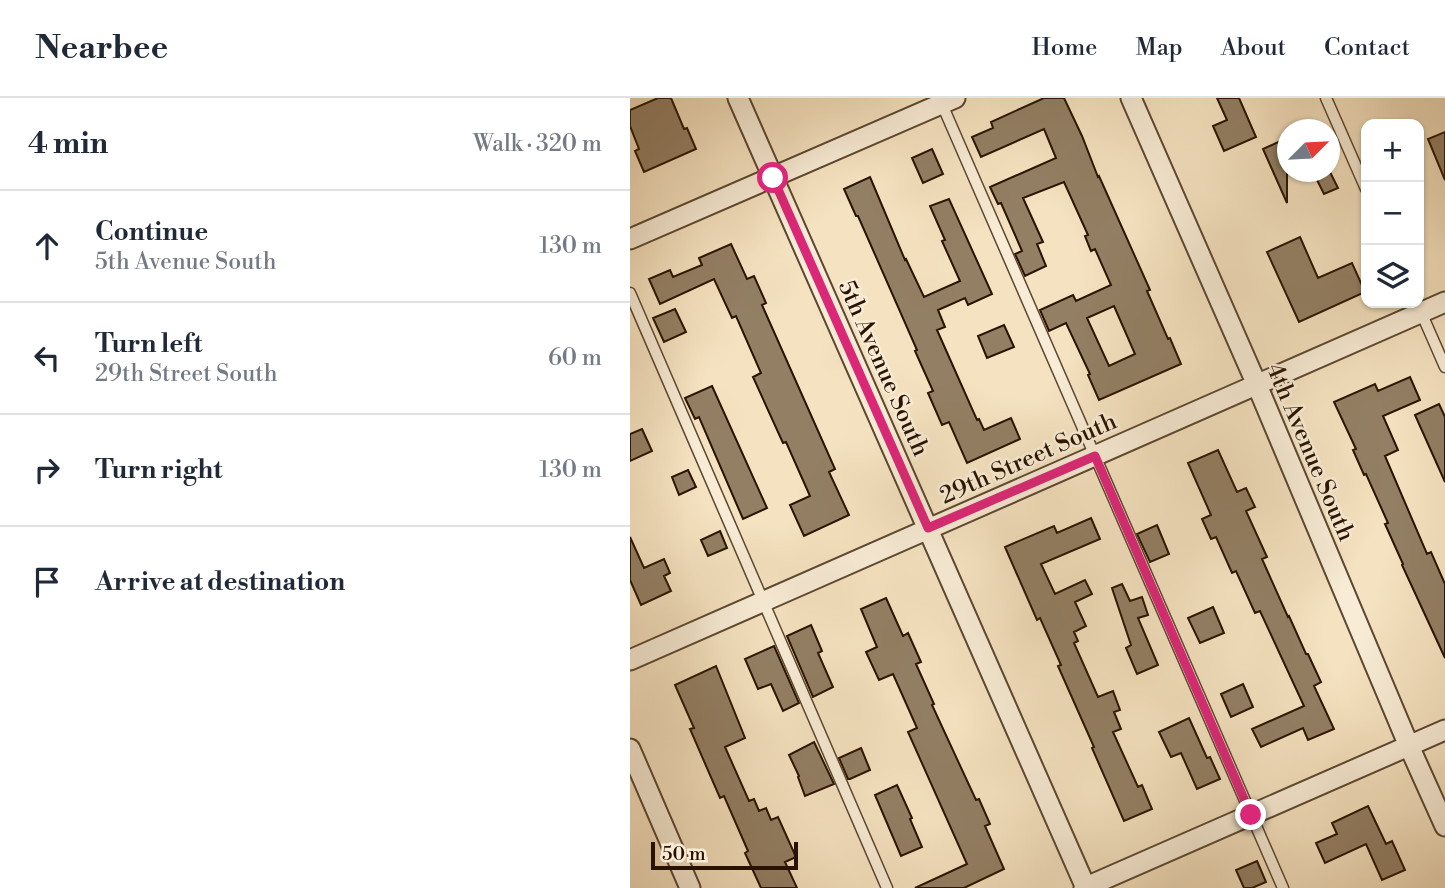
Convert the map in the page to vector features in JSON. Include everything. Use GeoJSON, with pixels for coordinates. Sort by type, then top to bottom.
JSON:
{"type":"FeatureCollection","features":[{"type":"Feature","properties":{"kind":"street","name":"5th Avenue South"},"geometry":{"type":"LineString","coordinates":[[738,98],[1085,888]]}},
{"type":"Feature","properties":{"kind":"street","name":"4th Avenue South"},"geometry":{"type":"LineString","coordinates":[[1131,98],[1445,826]]}},
{"type":"Feature","properties":{"kind":"street"},"geometry":{"type":"LineString","coordinates":[[630,239],[945,100]]}},
{"type":"Feature","properties":{"kind":"street","name":"29th Street South"},"geometry":{"type":"LineString","coordinates":[[1424,307],[1445,302]]}},
{"type":"Feature","properties":{"kind":"street","name":"29th Street South"},"geometry":{"type":"LineString","coordinates":[[630,660],[1257,385],[1419,308]]}},
{"type":"Feature","properties":{"kind":"street"},"geometry":{"type":"LineString","coordinates":[[1085,888],[1445,730]]}},
{"type":"Feature","properties":{"kind":"street"},"geometry":{"type":"LineString","coordinates":[[630,749],[690,888]]}},
{"type":"Feature","properties":{"kind":"lane"},"geometry":{"type":"LineString","coordinates":[[1326,98],[1363,182]]}},
{"type":"Feature","properties":{"kind":"lane"},"geometry":{"type":"LineString","coordinates":[[945,100],[1095,456],[1283,888]]}},
{"type":"Feature","properties":{"kind":"lane"},"geometry":{"type":"LineString","coordinates":[[630,293],[887,888]]}},
{"type":"Feature","properties":{"kind":"lane"},"geometry":{"type":"LineString","coordinates":[[1419,308],[1445,367]]}},
{"type":"Feature","properties":{"kind":"building"},"geometry":{"type":"Polygon","coordinates":[[[658,98],[671,98],[696,149],[644,172],[635,151],[639,149],[630,126],[630,110],[658,98]]]}},
{"type":"Feature","properties":{"kind":"building"},"geometry":{"type":"Polygon","coordinates":[[[1044,98],[1064,98],[1181,364],[1099,400],[1066,323],[1049,331],[1040,310],[1073,295],[1076,301],[1111,285],[1095,249],[1091,251],[1085,236],[1088,235],[1064,182],[1023,198],[1043,242],[1037,244],[1046,266],[1025,276],[1015,254],[1022,251],[1001,203],[998,204],[990,187],[1056,158],[1044,129],[981,157],[972,137],[993,128],[991,122],[1044,98]],[[1114,306],[1087,318],[1109,366],[1135,354],[1114,306]]]}},
{"type":"Feature","properties":{"kind":"building"},"geometry":{"type":"Polygon","coordinates":[[[1217,98],[1239,98],[1256,137],[1224,151],[1213,126],[1227,120],[1217,98]]]}},
{"type":"Feature","properties":{"kind":"building"},"geometry":{"type":"Polygon","coordinates":[[[1445,132],[1445,180],[1428,139],[1445,132]]]}},
{"type":"Feature","properties":{"kind":"building"},"geometry":{"type":"Polygon","coordinates":[[[1277,143],[1277,180],[1263,149],[1277,143]]]}},
{"type":"Feature","properties":{"kind":"building"},"geometry":{"type":"Polygon","coordinates":[[[932,149],[943,174],[923,183],[912,158],[932,149]]]}},
{"type":"Feature","properties":{"kind":"building"},"geometry":{"type":"Polygon","coordinates":[[[870,177],[905,260],[924,297],[960,281],[930,206],[949,199],[992,294],[968,305],[965,298],[938,310],[945,327],[937,330],[977,420],[979,419],[984,430],[1011,418],[1020,439],[967,463],[949,422],[942,425],[928,393],[933,391],[915,351],[917,350],[844,189],[870,177]]]}},
{"type":"Feature","properties":{"kind":"building"},"geometry":{"type":"Polygon","coordinates":[[[1278,182],[1287,182],[1287,203],[1278,182]]]}},
{"type":"Feature","properties":{"kind":"building"},"geometry":{"type":"Polygon","coordinates":[[[1318,182],[1335,182],[1338,188],[1324,194],[1318,182]]]}},
{"type":"Feature","properties":{"kind":"building"},"geometry":{"type":"Polygon","coordinates":[[[1300,237],[1318,278],[1352,263],[1361,283],[1361,294],[1299,322],[1267,252],[1300,237]]]}},
{"type":"Feature","properties":{"kind":"building"},"geometry":{"type":"Polygon","coordinates":[[[731,244],[747,279],[754,276],[766,303],[762,305],[835,469],[829,472],[849,515],[804,536],[790,505],[810,496],[753,377],[761,373],[736,316],[732,318],[714,279],[660,304],[649,279],[670,270],[673,277],[702,265],[699,258],[731,244]]]}},
{"type":"Feature","properties":{"kind":"building"},"geometry":{"type":"Polygon","coordinates":[[[675,309],[686,332],[664,342],[653,318],[675,309]]]}},
{"type":"Feature","properties":{"kind":"building"},"geometry":{"type":"Polygon","coordinates":[[[1004,325],[1014,347],[987,358],[978,336],[1004,325]]]}},
{"type":"Feature","properties":{"kind":"building"},"geometry":{"type":"Polygon","coordinates":[[[1410,377],[1420,400],[1383,416],[1398,450],[1385,456],[1427,554],[1431,552],[1445,584],[1445,658],[1402,565],[1385,524],[1388,523],[1366,474],[1364,475],[1353,450],[1356,449],[1334,402],[1375,384],[1378,391],[1410,377]]]}},
{"type":"Feature","properties":{"kind":"building"},"geometry":{"type":"Polygon","coordinates":[[[712,386],[767,508],[743,519],[699,417],[695,419],[685,398],[712,386]]]}},
{"type":"Feature","properties":{"kind":"building"},"geometry":{"type":"Polygon","coordinates":[[[1439,404],[1445,417],[1445,482],[1415,415],[1439,404]]]}},
{"type":"Feature","properties":{"kind":"building"},"geometry":{"type":"Polygon","coordinates":[[[642,429],[652,451],[630,461],[630,434],[642,429]]]}},
{"type":"Feature","properties":{"kind":"building"},"geometry":{"type":"Polygon","coordinates":[[[1218,450],[1237,492],[1246,488],[1255,507],[1246,511],[1267,557],[1262,559],[1321,682],[1314,686],[1334,729],[1308,740],[1303,728],[1261,747],[1252,729],[1304,706],[1260,611],[1255,613],[1236,571],[1232,573],[1216,537],[1211,539],[1202,519],[1211,515],[1188,463],[1218,450]]]}},
{"type":"Feature","properties":{"kind":"building"},"geometry":{"type":"Polygon","coordinates":[[[688,470],[696,487],[679,495],[672,477],[688,470]]]}},
{"type":"Feature","properties":{"kind":"building"},"geometry":{"type":"Polygon","coordinates":[[[1091,518],[1100,539],[1041,564],[1055,594],[1085,580],[1092,594],[1075,602],[1086,626],[1074,632],[1078,641],[1074,643],[1098,697],[1113,691],[1120,710],[1114,712],[1121,729],[1113,732],[1138,787],[1142,785],[1152,809],[1124,821],[1058,666],[1061,665],[1040,618],[1037,620],[1005,547],[1054,526],[1057,533],[1091,518]]]}},
{"type":"Feature","properties":{"kind":"building"},"geometry":{"type":"Polygon","coordinates":[[[1157,525],[1169,554],[1150,562],[1137,534],[1157,525]]]}},
{"type":"Feature","properties":{"kind":"building"},"geometry":{"type":"Polygon","coordinates":[[[720,531],[727,548],[708,556],[701,540],[720,531]]]}},
{"type":"Feature","properties":{"kind":"building"},"geometry":{"type":"Polygon","coordinates":[[[630,537],[644,568],[664,559],[670,573],[664,576],[671,591],[641,605],[630,580],[630,537]]]}},
{"type":"Feature","properties":{"kind":"building"},"geometry":{"type":"Polygon","coordinates":[[[1122,584],[1130,601],[1142,597],[1148,615],[1138,618],[1158,665],[1137,674],[1126,648],[1131,645],[1112,588],[1122,584]]]}},
{"type":"Feature","properties":{"kind":"building"},"geometry":{"type":"Polygon","coordinates":[[[886,598],[903,636],[908,633],[921,662],[916,664],[934,704],[932,705],[990,824],[985,826],[1004,869],[964,888],[915,888],[967,864],[908,732],[917,728],[893,674],[879,680],[866,652],[877,647],[861,609],[886,598]]]}},
{"type":"Feature","properties":{"kind":"building"},"geometry":{"type":"Polygon","coordinates":[[[1213,607],[1224,633],[1200,643],[1188,618],[1213,607]]]}},
{"type":"Feature","properties":{"kind":"building"},"geometry":{"type":"Polygon","coordinates":[[[811,625],[822,651],[818,653],[833,687],[813,697],[787,636],[811,625]]]}},
{"type":"Feature","properties":{"kind":"building"},"geometry":{"type":"Polygon","coordinates":[[[774,646],[799,703],[783,711],[771,684],[758,689],[745,659],[774,646]]]}},
{"type":"Feature","properties":{"kind":"building"},"geometry":{"type":"Polygon","coordinates":[[[716,666],[745,738],[725,747],[749,801],[754,799],[759,811],[766,808],[771,820],[778,817],[796,857],[785,862],[797,888],[761,888],[724,796],[720,798],[690,729],[694,728],[675,685],[716,666]]]}},
{"type":"Feature","properties":{"kind":"building"},"geometry":{"type":"Polygon","coordinates":[[[1243,684],[1253,707],[1231,717],[1221,694],[1243,684]]]}},
{"type":"Feature","properties":{"kind":"building"},"geometry":{"type":"Polygon","coordinates":[[[1189,718],[1220,779],[1197,789],[1181,753],[1171,757],[1159,732],[1189,718]]]}},
{"type":"Feature","properties":{"kind":"building"},"geometry":{"type":"Polygon","coordinates":[[[814,742],[834,784],[805,796],[789,755],[814,742]]]}},
{"type":"Feature","properties":{"kind":"building"},"geometry":{"type":"Polygon","coordinates":[[[861,748],[870,770],[848,779],[839,758],[861,748]]]}},
{"type":"Feature","properties":{"kind":"building"},"geometry":{"type":"Polygon","coordinates":[[[897,785],[922,847],[901,856],[875,795],[897,785]]]}},
{"type":"Feature","properties":{"kind":"building"},"geometry":{"type":"Polygon","coordinates":[[[1368,806],[1386,844],[1392,841],[1405,870],[1382,880],[1366,844],[1325,863],[1316,843],[1337,834],[1332,823],[1368,806]]]}},
{"type":"Feature","properties":{"kind":"building"},"geometry":{"type":"Polygon","coordinates":[[[1257,861],[1266,882],[1252,888],[1244,888],[1236,870],[1257,861]]]}},
{"type":"Feature","properties":{"kind":"route"},"geometry":{"type":"LineString","coordinates":[[773,178],[928,528],[1095,456],[1251,815]]}}]}
